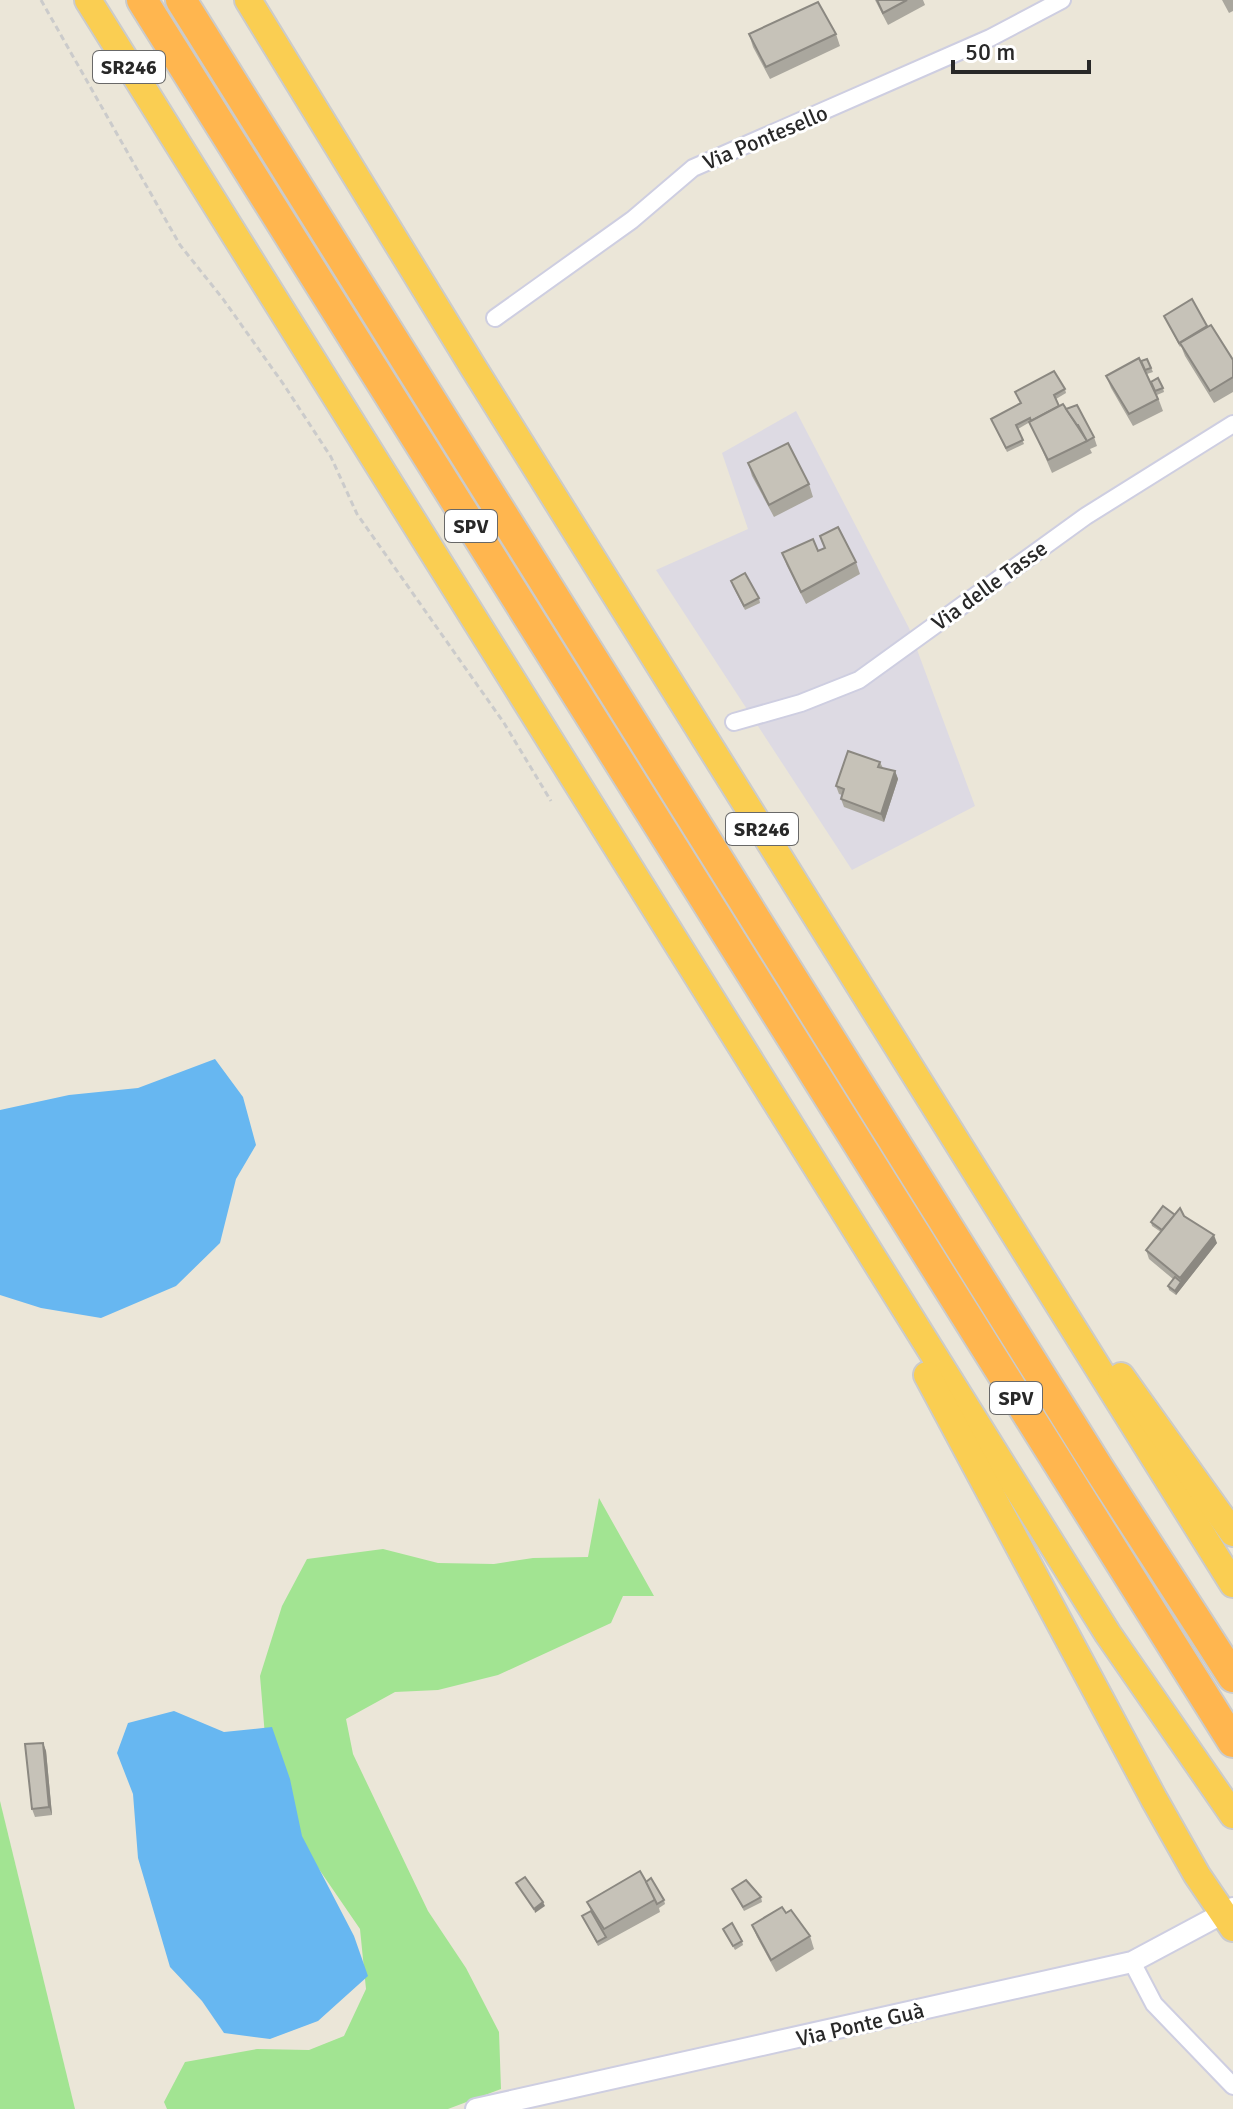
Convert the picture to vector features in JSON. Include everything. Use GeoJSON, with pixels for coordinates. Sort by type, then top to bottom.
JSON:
{"type":"FeatureCollection","features":[{"type":"Feature","properties":{"kind":"highway","name":"SR246"},"geometry":{"type":"LineString","coordinates":[[88,0],[845,1214]]}},
{"type":"Feature","properties":{"kind":"highway","name":"SPV"},"geometry":{"type":"LineString","coordinates":[[142,0],[1233,1742]]}},
{"type":"Feature","properties":{"kind":"highway","name":"SPV"},"geometry":{"type":"LineString","coordinates":[[181,0],[1099,1469],[1233,1677]]}},
{"type":"Feature","properties":{"kind":"highway","name":"SR246"},"geometry":{"type":"LineString","coordinates":[[248,0],[1233,1584]]}},
{"type":"Feature","properties":{"kind":"highway"},"geometry":{"type":"LineString","coordinates":[[961,1147],[1044,1255],[1107,1357],[1233,1533]]}},
{"type":"Feature","properties":{"kind":"highway"},"geometry":{"type":"LineString","coordinates":[[845,1214],[1108,1634],[1233,1815]]}},
{"type":"Feature","properties":{"kind":"highway"},"geometry":{"type":"LineString","coordinates":[[845,1214],[1154,1799],[1229,1916]]}},
{"type":"Feature","properties":{"kind":"street","name":"Via Pontesello"},"geometry":{"type":"LineString","coordinates":[[495,318],[632,220],[693,168],[990,38],[1062,0]]}},
{"type":"Feature","properties":{"kind":"street","name":"Via delle Tasse"},"geometry":{"type":"LineString","coordinates":[[734,722],[801,703],[859,680],[1063,532],[1233,424]]}},
{"type":"Feature","properties":{"kind":"street","name":"Via Ponte Guà"},"geometry":{"type":"LineString","coordinates":[[476,2109],[1132,1962],[1229,1916]]}},
{"type":"Feature","properties":{"kind":"street"},"geometry":{"type":"LineString","coordinates":[[1132,1962],[1154,2004],[1233,2086]]}},
{"type":"Feature","properties":{"kind":"path"},"geometry":{"type":"LineString","coordinates":[[41,0],[180,245],[284,385],[331,457],[357,514],[504,723],[551,801]]}},
{"type":"Feature","properties":{"kind":"shaded area"},"geometry":{"type":"Polygon","coordinates":[[[796,411],[909,628],[975,806],[852,870],[656,570],[748,529],[722,453],[796,411]]]}},
{"type":"Feature","properties":{"kind":"green space"},"geometry":{"type":"Polygon","coordinates":[[[599,1498],[654,1596],[623,1596],[611,1623],[498,1675],[438,1690],[395,1692],[346,1719],[353,1754],[428,1911],[466,1968],[499,2032],[501,2089],[448,2109],[167,2109],[164,2102],[185,2062],[257,2049],[309,2050],[344,2036],[366,1989],[360,1929],[288,1824],[266,1748],[260,1676],[282,1606],[307,1559],[383,1549],[438,1563],[494,1564],[533,1558],[588,1557],[599,1498]]]}},
{"type":"Feature","properties":{"kind":"green space"},"geometry":{"type":"Polygon","coordinates":[[[0,1801],[75,2109],[0,2109],[0,1801]]]}},
{"type":"Feature","properties":{"kind":"water"},"geometry":{"type":"Polygon","coordinates":[[[215,1059],[243,1097],[256,1145],[236,1179],[220,1243],[176,1286],[101,1318],[41,1308],[0,1295],[0,1110],[69,1095],[138,1088],[215,1059]]]}},
{"type":"Feature","properties":{"kind":"water"},"geometry":{"type":"Polygon","coordinates":[[[174,1711],[224,1732],[272,1727],[290,1779],[302,1836],[354,1936],[368,1976],[318,2021],[270,2039],[224,2033],[202,2001],[170,1967],[138,1858],[133,1794],[117,1753],[128,1723],[174,1711]]]}},
{"type":"Feature","properties":{"kind":"building"},"geometry":{"type":"Polygon","coordinates":[[[877,0],[907,0],[883,13],[877,0]]]}},
{"type":"Feature","properties":{"kind":"building"},"geometry":{"type":"Polygon","coordinates":[[[818,2],[836,34],[766,67],[749,34],[818,2]]]}},
{"type":"Feature","properties":{"kind":"building"},"geometry":{"type":"Polygon","coordinates":[[[1192,299],[1207,326],[1179,343],[1164,316],[1192,299]]]}},
{"type":"Feature","properties":{"kind":"building"},"geometry":{"type":"Polygon","coordinates":[[[1211,325],[1233,360],[1233,377],[1210,391],[1180,343],[1211,325]]]}},
{"type":"Feature","properties":{"kind":"building"},"geometry":{"type":"Polygon","coordinates":[[[1139,358],[1158,399],[1129,414],[1106,376],[1139,358]]]}},
{"type":"Feature","properties":{"kind":"building"},"geometry":{"type":"Polygon","coordinates":[[[1147,359],[1151,368],[1145,370],[1141,361],[1147,359]]]}},
{"type":"Feature","properties":{"kind":"building"},"geometry":{"type":"Polygon","coordinates":[[[1054,371],[1065,389],[1054,395],[1059,406],[1031,421],[1030,418],[1016,425],[1023,440],[1006,448],[991,419],[1021,403],[1015,392],[1054,371]]]}},
{"type":"Feature","properties":{"kind":"building"},"geometry":{"type":"Polygon","coordinates":[[[1158,378],[1163,388],[1155,391],[1151,382],[1158,378]]]}},
{"type":"Feature","properties":{"kind":"building"},"geometry":{"type":"Polygon","coordinates":[[[1063,404],[1087,441],[1048,460],[1029,422],[1063,404]]]}},
{"type":"Feature","properties":{"kind":"building"},"geometry":{"type":"Polygon","coordinates":[[[1077,405],[1094,437],[1087,441],[1066,409],[1077,405]]]}},
{"type":"Feature","properties":{"kind":"building"},"geometry":{"type":"Polygon","coordinates":[[[788,443],[809,484],[769,505],[748,463],[788,443]]]}},
{"type":"Feature","properties":{"kind":"building"},"geometry":{"type":"Polygon","coordinates":[[[838,527],[856,562],[801,592],[782,553],[813,539],[818,551],[825,548],[820,536],[838,527]]]}},
{"type":"Feature","properties":{"kind":"building"},"geometry":{"type":"Polygon","coordinates":[[[745,573],[759,598],[744,606],[731,581],[745,573]]]}},
{"type":"Feature","properties":{"kind":"building"},"geometry":{"type":"Polygon","coordinates":[[[848,751],[880,762],[878,767],[895,771],[881,814],[841,799],[844,789],[836,786],[848,751]]]}},
{"type":"Feature","properties":{"kind":"building"},"geometry":{"type":"Polygon","coordinates":[[[1163,1206],[1175,1215],[1162,1230],[1151,1222],[1163,1206]]]}},
{"type":"Feature","properties":{"kind":"building"},"geometry":{"type":"Polygon","coordinates":[[[1180,1208],[1184,1216],[1214,1235],[1180,1278],[1146,1250],[1180,1208]]]}},
{"type":"Feature","properties":{"kind":"building"},"geometry":{"type":"Polygon","coordinates":[[[1175,1277],[1181,1282],[1175,1291],[1168,1286],[1175,1277]]]}},
{"type":"Feature","properties":{"kind":"building"},"geometry":{"type":"Polygon","coordinates":[[[43,1743],[49,1807],[32,1809],[25,1744],[43,1743]]]}},
{"type":"Feature","properties":{"kind":"building"},"geometry":{"type":"Polygon","coordinates":[[[640,1871],[656,1899],[604,1929],[587,1902],[640,1871]]]}},
{"type":"Feature","properties":{"kind":"building"},"geometry":{"type":"Polygon","coordinates":[[[525,1877],[543,1902],[534,1909],[516,1883],[525,1877]]]}},
{"type":"Feature","properties":{"kind":"building"},"geometry":{"type":"Polygon","coordinates":[[[651,1878],[664,1900],[657,1904],[646,1882],[651,1878]]]}},
{"type":"Feature","properties":{"kind":"building"},"geometry":{"type":"Polygon","coordinates":[[[746,1880],[761,1897],[743,1907],[732,1889],[746,1880]]]}},
{"type":"Feature","properties":{"kind":"building"},"geometry":{"type":"Polygon","coordinates":[[[782,1907],[786,1913],[791,1910],[810,1936],[771,1960],[752,1925],[782,1907]]]}},
{"type":"Feature","properties":{"kind":"building"},"geometry":{"type":"Polygon","coordinates":[[[591,1911],[606,1937],[597,1942],[582,1916],[591,1911]]]}},
{"type":"Feature","properties":{"kind":"building"},"geometry":{"type":"Polygon","coordinates":[[[732,1923],[742,1941],[733,1946],[723,1929],[732,1923]]]}}]}
